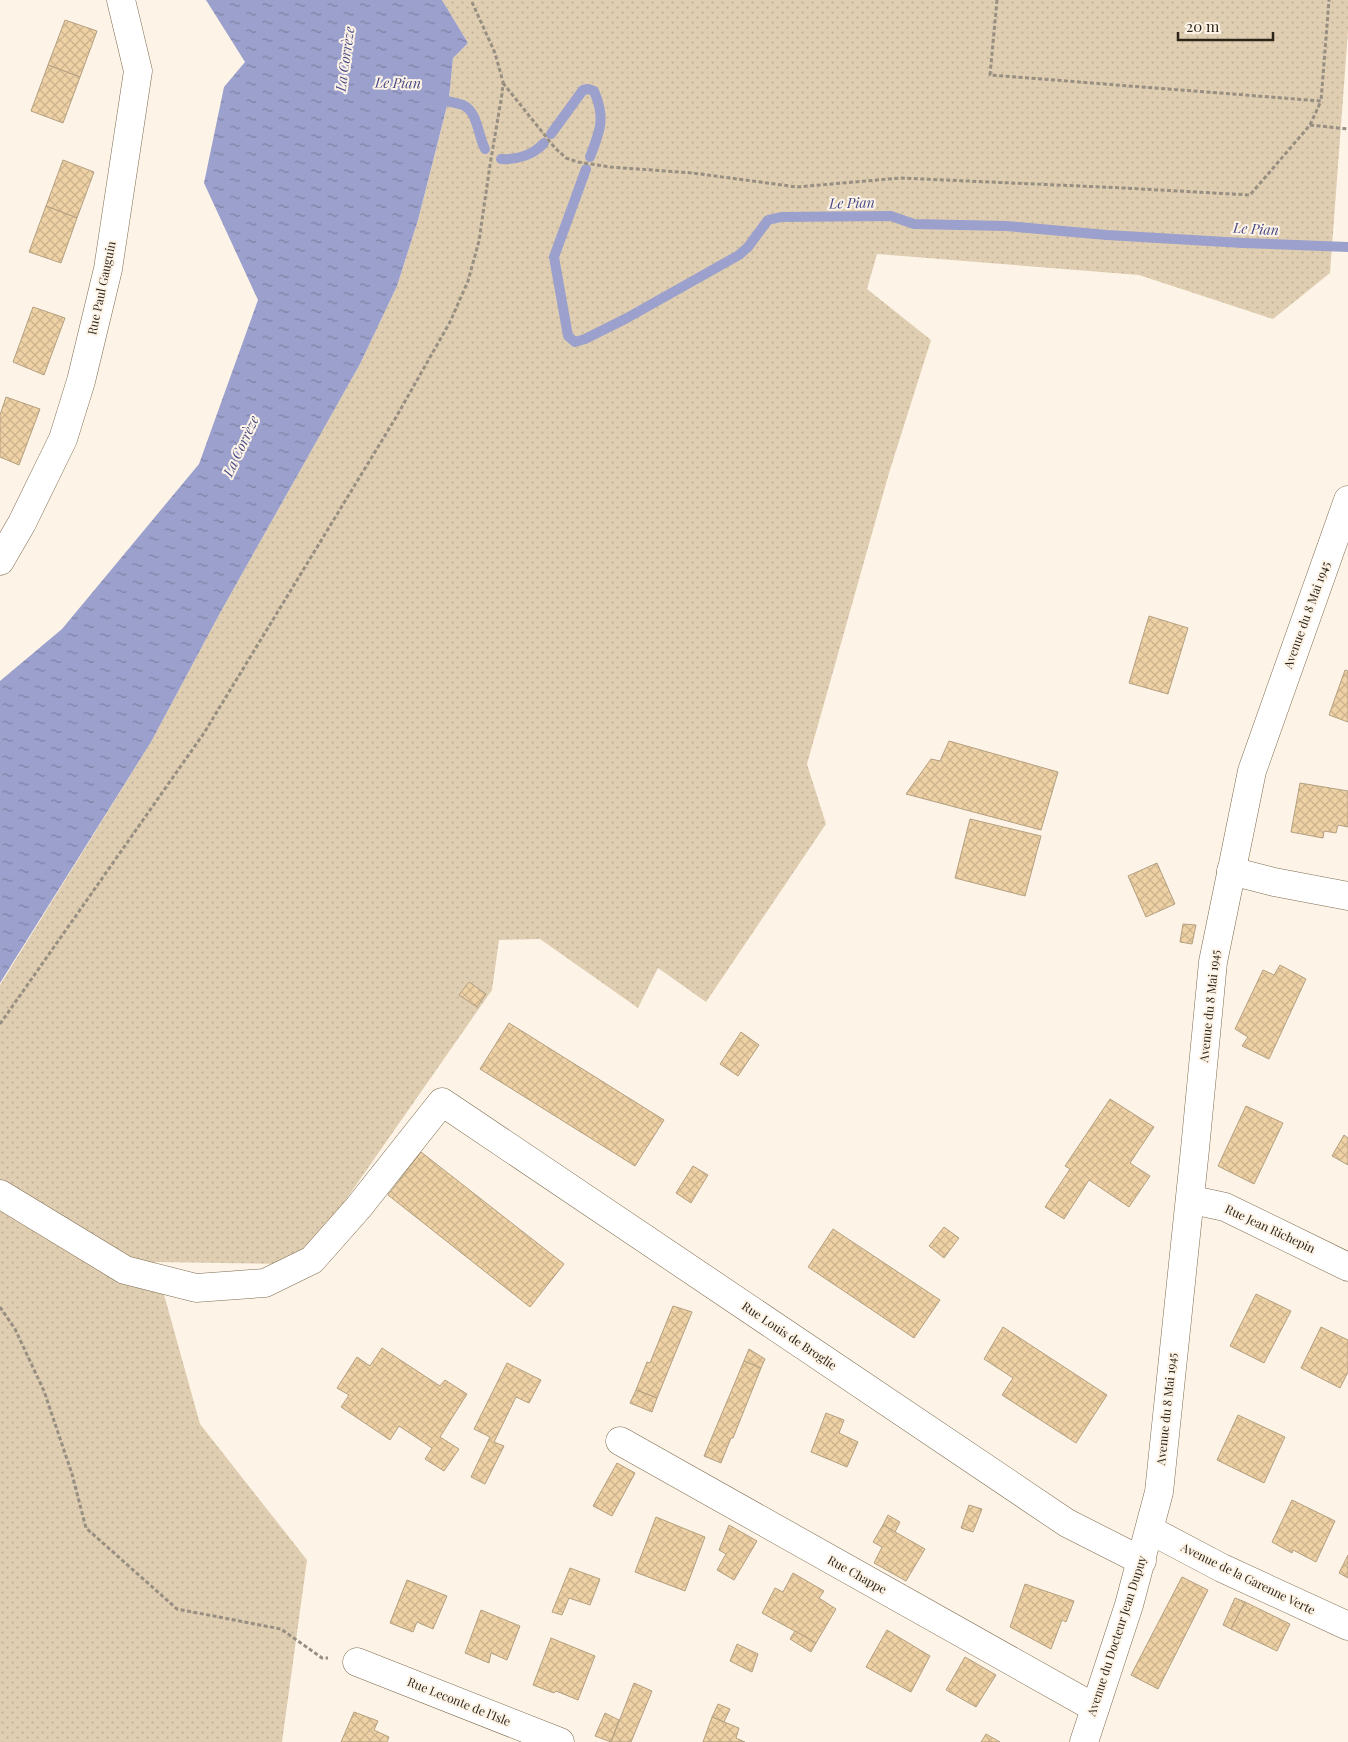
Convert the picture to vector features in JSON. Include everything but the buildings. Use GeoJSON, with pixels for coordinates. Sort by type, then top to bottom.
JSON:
{"type":"FeatureCollection","features":[{"type":"Feature","properties":{"kind":"street","name":"Rue Paul Gauguin"},"geometry":{"type":"LineString","coordinates":[[0,562],[63,439],[81,381],[108,269],[138,71],[121,0]]}},
{"type":"Feature","properties":{"kind":"street","name":"Avenue du 8 Mai 1945"},"geometry":{"type":"LineString","coordinates":[[1150,1530],[1159,1492],[1213,962],[1252,771],[1343,529],[1348,500]]}},
{"type":"Feature","properties":{"kind":"street"},"geometry":{"type":"LineString","coordinates":[[1231,871],[1274,882],[1348,896]]}},
{"type":"Feature","properties":{"kind":"street","name":"Rue Louis de Broglie"},"geometry":{"type":"LineString","coordinates":[[0,1194],[125,1270],[196,1288],[265,1282],[312,1260],[358,1208],[442,1102],[1067,1523],[1142,1561]]}},
{"type":"Feature","properties":{"kind":"street","name":"Rue Jean Richepin"},"geometry":{"type":"LineString","coordinates":[[1190,1201],[1225,1207],[1348,1266]]}},
{"type":"Feature","properties":{"kind":"street","name":"Rue Chappe"},"geometry":{"type":"LineString","coordinates":[[620,1441],[1094,1708]]}},
{"type":"Feature","properties":{"kind":"street","name":"Avenue du Docteur Jean Dupuy"},"geometry":{"type":"LineString","coordinates":[[1084,1742],[1129,1605],[1150,1530]]}},
{"type":"Feature","properties":{"kind":"street","name":"Avenue de la Garenne Verte"},"geometry":{"type":"LineString","coordinates":[[1150,1530],[1222,1568],[1348,1626]]}},
{"type":"Feature","properties":{"kind":"street","name":"Rue Leconte de l'Isle"},"geometry":{"type":"LineString","coordinates":[[357,1662],[560,1742]]}},
{"type":"Feature","properties":{"kind":"path"},"geometry":{"type":"LineString","coordinates":[[0,1024],[204,733],[395,419],[450,322],[468,281],[479,241],[503,82],[495,53],[471,0]]}},
{"type":"Feature","properties":{"kind":"path"},"geometry":{"type":"LineString","coordinates":[[996,0],[990,75],[1321,101]]}},
{"type":"Feature","properties":{"kind":"path"},"geometry":{"type":"LineString","coordinates":[[503,82],[555,148],[566,158],[578,162],[610,167],[694,173],[797,188],[900,178],[1124,188],[1250,196],[1310,125],[1321,101],[1329,0]]}},
{"type":"Feature","properties":{"kind":"path"},"geometry":{"type":"LineString","coordinates":[[1310,125],[1348,129]]}},
{"type":"Feature","properties":{"kind":"path"},"geometry":{"type":"LineString","coordinates":[[0,1307],[15,1329],[44,1391],[72,1474],[86,1528],[177,1609],[281,1629],[322,1658],[357,1662]]}},
{"type":"Feature","properties":{"kind":"shaded area"},"geometry":{"type":"Polygon","coordinates":[[[442,0],[1348,0],[1348,31],[1330,273],[1273,319],[1139,275],[877,254],[867,289],[931,340],[889,473],[807,764],[826,824],[706,1002],[658,968],[638,1008],[540,939],[499,940],[492,990],[315,1244],[286,1264],[155,1262],[200,1424],[307,1560],[282,1742],[0,1742],[0,985],[151,742],[220,613],[360,364],[397,286],[418,220],[449,98],[453,57],[468,43],[442,0]]]}},
{"type":"Feature","properties":{"kind":"water","name":"La Corrèze"},"geometry":{"type":"Polygon","coordinates":[[[206,0],[442,0],[468,43],[453,58],[449,98],[418,220],[397,286],[360,364],[220,613],[151,742],[0,983],[0,681],[62,629],[199,464],[258,300],[204,183],[224,87],[245,62],[206,0]]]}},
{"type":"Feature","properties":{"kind":"waterway","name":"Le Pian"},"geometry":{"type":"LineString","coordinates":[[551,134],[583,90],[594,91],[601,117],[597,140],[590,157]]}},
{"type":"Feature","properties":{"kind":"waterway","name":"Le Pian"},"geometry":{"type":"LineString","coordinates":[[436,99],[460,104],[468,108],[475,119],[485,149]]}},
{"type":"Feature","properties":{"kind":"waterway","name":"Le Pian"},"geometry":{"type":"LineString","coordinates":[[501,159],[513,159],[524,156],[535,151],[544,143]]}},
{"type":"Feature","properties":{"kind":"waterway","name":"Le Pian"},"geometry":{"type":"LineString","coordinates":[[586,169],[554,257],[568,336],[575,342],[627,318],[739,255],[748,247],[768,220],[781,217],[891,216],[914,224],[1006,226],[1107,235],[1348,247]]}}]}
